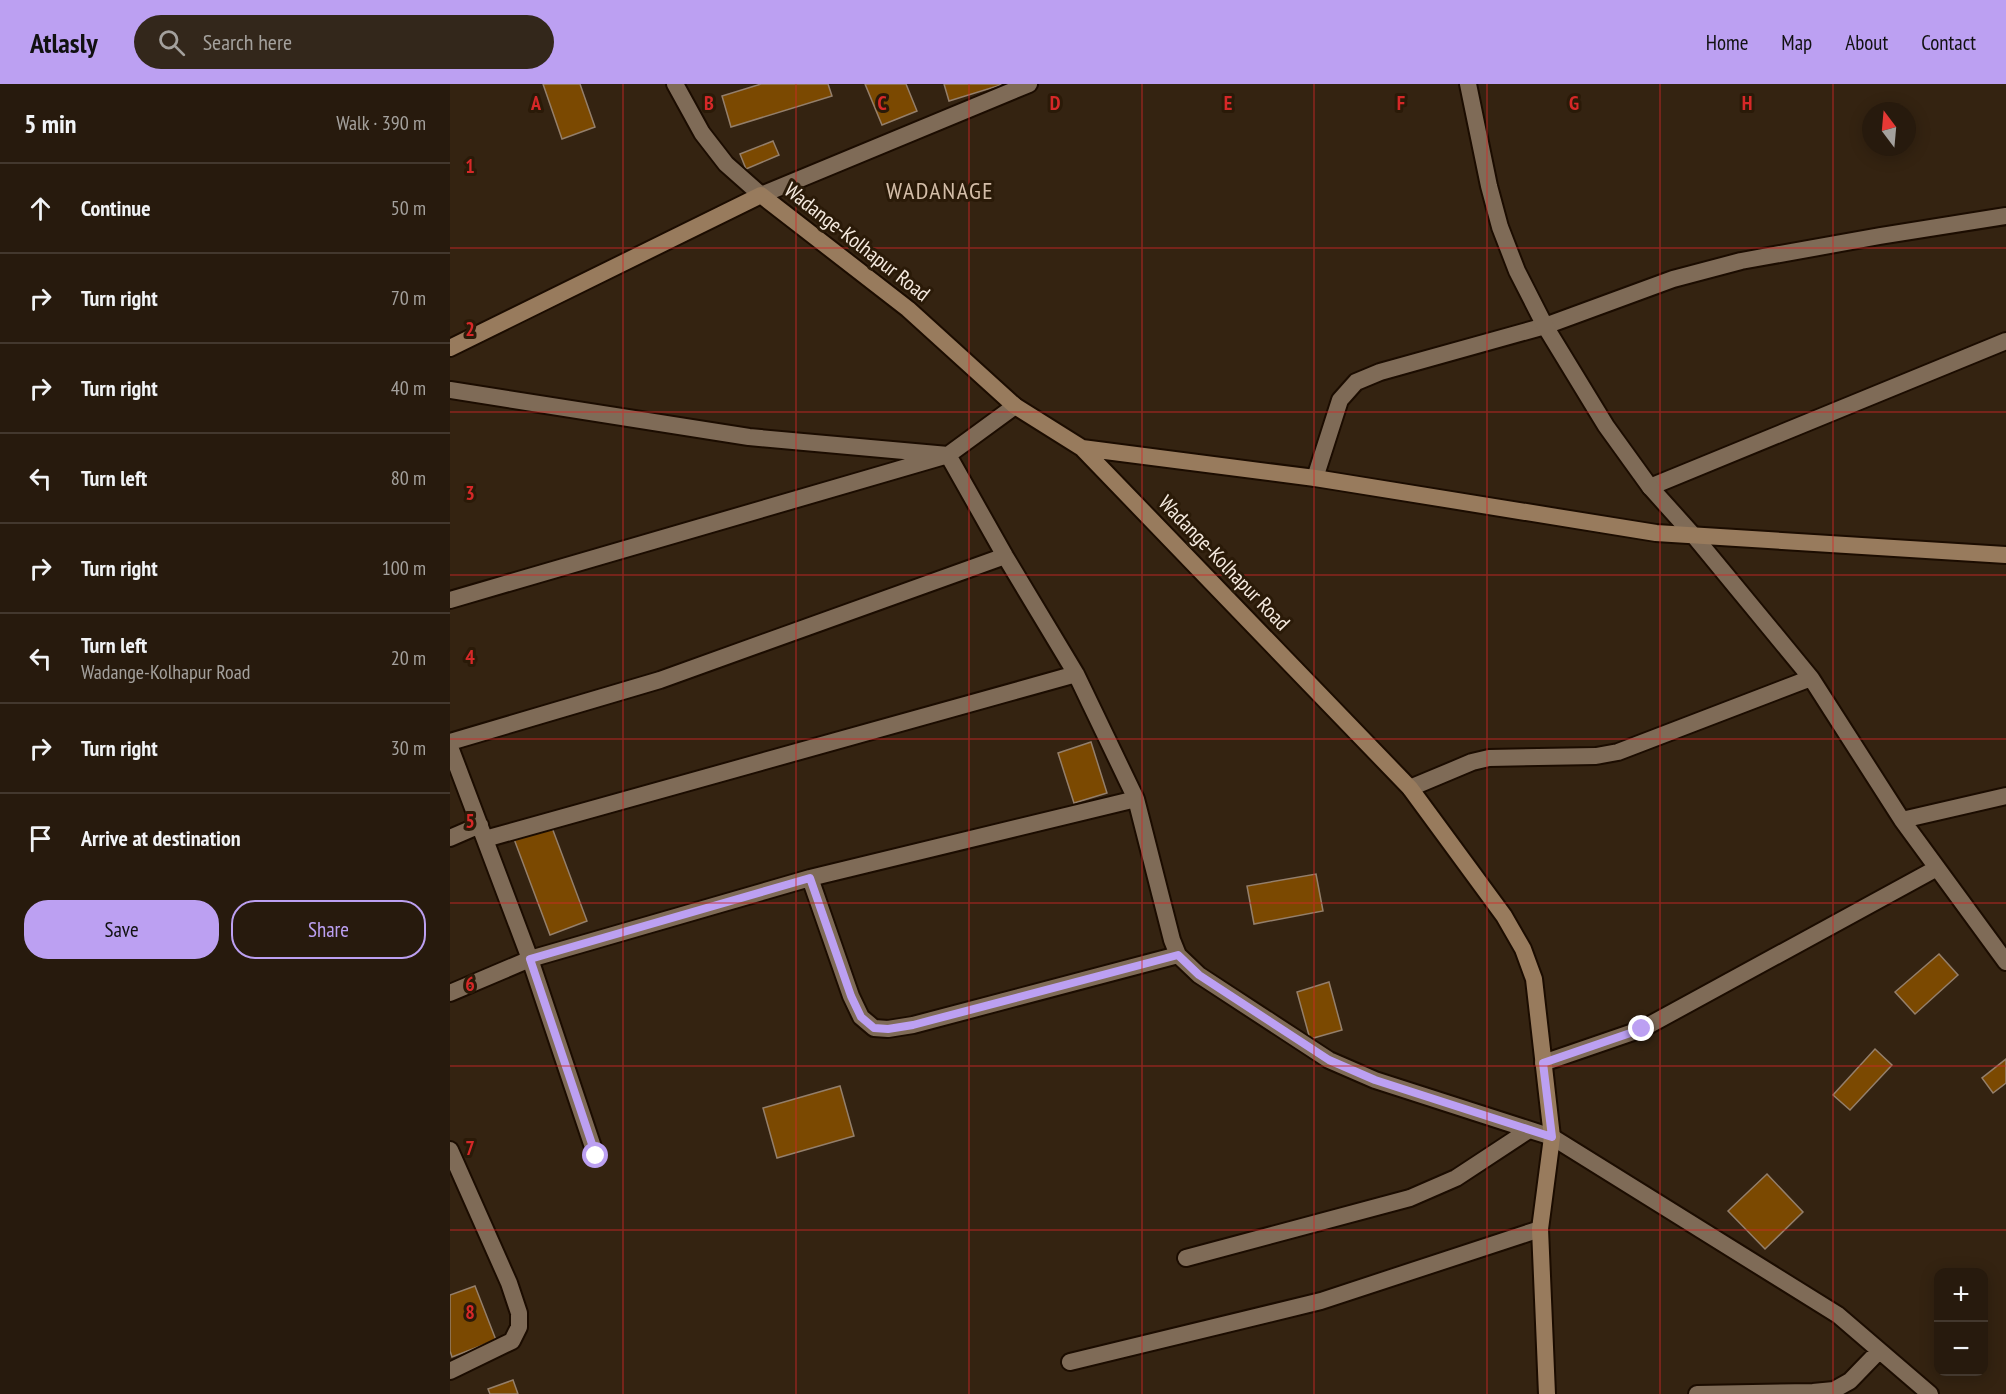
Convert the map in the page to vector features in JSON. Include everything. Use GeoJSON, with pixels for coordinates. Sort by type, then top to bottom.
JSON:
{"type":"FeatureCollection","features":[{"type":"Feature","properties":{"kind":"main road","name":"Wadange-Kolhapur Road"},"geometry":{"type":"LineString","coordinates":[[450,348],[761,195],[908,309],[1015,406],[1082,448],[1410,789],[1504,916],[1523,949],[1534,980],[1552,1137],[1540,1229],[1548,1394]]}},
{"type":"Feature","properties":{"kind":"main road"},"geometry":{"type":"LineString","coordinates":[[1082,448],[1315,478],[1656,533],[2006,555]]}},
{"type":"Feature","properties":{"kind":"street"},"geometry":{"type":"LineString","coordinates":[[675,84],[702,133],[726,164],[761,195],[1029,84]]}},
{"type":"Feature","properties":{"kind":"street"},"geometry":{"type":"LineString","coordinates":[[1468,84],[1488,186],[1500,227],[1517,271],[1545,326],[1606,426],[1650,488],[1694,536],[1811,678],[1902,820],[2006,962]]}},
{"type":"Feature","properties":{"kind":"street"},"geometry":{"type":"LineString","coordinates":[[1315,478],[1340,400],[1356,382],[1380,372],[1545,326],[1673,279],[1741,261],[2006,216]]}},
{"type":"Feature","properties":{"kind":"street"},"geometry":{"type":"LineString","coordinates":[[1650,488],[2006,341]]}},
{"type":"Feature","properties":{"kind":"street"},"geometry":{"type":"LineString","coordinates":[[450,390],[749,437],[948,455]]}},
{"type":"Feature","properties":{"kind":"street"},"geometry":{"type":"LineString","coordinates":[[450,600],[948,455],[1015,406]]}},
{"type":"Feature","properties":{"kind":"street"},"geometry":{"type":"LineString","coordinates":[[948,455],[1076,674],[1136,799],[1167,922],[1178,955],[1199,975],[1329,1060],[1375,1080],[1552,1137],[1838,1315],[1930,1394]]}},
{"type":"Feature","properties":{"kind":"street"},"geometry":{"type":"LineString","coordinates":[[450,742],[660,680],[1005,556]]}},
{"type":"Feature","properties":{"kind":"street"},"geometry":{"type":"LineString","coordinates":[[450,838],[482,832],[1076,674]]}},
{"type":"Feature","properties":{"kind":"street"},"geometry":{"type":"LineString","coordinates":[[1410,789],[1472,762],[1489,758],[1596,756],[1618,752],[1811,678]]}},
{"type":"Feature","properties":{"kind":"street"},"geometry":{"type":"LineString","coordinates":[[450,747],[530,959],[596,1156]]}},
{"type":"Feature","properties":{"kind":"street"},"geometry":{"type":"LineString","coordinates":[[1902,820],[2006,795]]}},
{"type":"Feature","properties":{"kind":"street"},"geometry":{"type":"LineString","coordinates":[[450,993],[530,959],[810,878],[1136,799]]}},
{"type":"Feature","properties":{"kind":"street"},"geometry":{"type":"LineString","coordinates":[[1543,1063],[1642,1029],[1937,868]]}},
{"type":"Feature","properties":{"kind":"street"},"geometry":{"type":"LineString","coordinates":[[810,878],[851,996],[861,1017],[874,1028],[888,1029],[913,1025],[1178,955]]}},
{"type":"Feature","properties":{"kind":"street"},"geometry":{"type":"LineString","coordinates":[[1186,1258],[1410,1198],[1456,1178],[1529,1130]]}},
{"type":"Feature","properties":{"kind":"street"},"geometry":{"type":"LineString","coordinates":[[450,1150],[455,1173],[508,1283],[519,1313],[519,1328],[512,1341],[450,1371]]}},
{"type":"Feature","properties":{"kind":"street"},"geometry":{"type":"LineString","coordinates":[[1070,1362],[1320,1301],[1540,1229]]}},
{"type":"Feature","properties":{"kind":"street"},"geometry":{"type":"LineString","coordinates":[[1697,1394],[1834,1390],[1850,1381],[1880,1351]]}},
{"type":"Feature","properties":{"kind":"building"},"geometry":{"type":"Polygon","coordinates":[[[543,84],[580,84],[595,127],[562,139],[543,84]]]}},
{"type":"Feature","properties":{"kind":"building"},"geometry":{"type":"Polygon","coordinates":[[[761,84],[828,84],[832,96],[731,127],[722,96],[761,84]]]}},
{"type":"Feature","properties":{"kind":"building"},"geometry":{"type":"Polygon","coordinates":[[[865,84],[906,84],[917,111],[882,125],[865,84]]]}},
{"type":"Feature","properties":{"kind":"building"},"geometry":{"type":"Polygon","coordinates":[[[944,84],[1000,84],[1001,85],[949,101],[944,84]]]}},
{"type":"Feature","properties":{"kind":"building"},"geometry":{"type":"Polygon","coordinates":[[[773,141],[779,155],[746,169],[740,154],[773,141]]]}},
{"type":"Feature","properties":{"kind":"building"},"geometry":{"type":"Polygon","coordinates":[[[1091,742],[1107,793],[1074,803],[1058,753],[1091,742]]]}},
{"type":"Feature","properties":{"kind":"building"},"geometry":{"type":"Polygon","coordinates":[[[551,825],[587,921],[550,935],[514,839],[551,825]]]}},
{"type":"Feature","properties":{"kind":"building"},"geometry":{"type":"Polygon","coordinates":[[[1316,874],[1323,911],[1254,924],[1247,886],[1316,874]]]}},
{"type":"Feature","properties":{"kind":"building"},"geometry":{"type":"Polygon","coordinates":[[[1939,954],[1958,975],[1915,1014],[1895,992],[1939,954]]]}},
{"type":"Feature","properties":{"kind":"building"},"geometry":{"type":"Polygon","coordinates":[[[1329,982],[1342,1030],[1310,1039],[1297,992],[1329,982]]]}},
{"type":"Feature","properties":{"kind":"building"},"geometry":{"type":"Polygon","coordinates":[[[1875,1049],[1892,1065],[1850,1110],[1833,1095],[1875,1049]]]}},
{"type":"Feature","properties":{"kind":"building"},"geometry":{"type":"Polygon","coordinates":[[[2006,1059],[2006,1083],[1993,1093],[1982,1078],[2006,1059]]]}},
{"type":"Feature","properties":{"kind":"building"},"geometry":{"type":"Polygon","coordinates":[[[840,1086],[854,1136],[777,1158],[763,1108],[840,1086]]]}},
{"type":"Feature","properties":{"kind":"building"},"geometry":{"type":"Polygon","coordinates":[[[1767,1174],[1803,1212],[1765,1249],[1728,1211],[1767,1174]]]}},
{"type":"Feature","properties":{"kind":"building"},"geometry":{"type":"Polygon","coordinates":[[[475,1286],[496,1340],[452,1357],[450,1351],[450,1295],[475,1286]]]}},
{"type":"Feature","properties":{"kind":"building"},"geometry":{"type":"Polygon","coordinates":[[[513,1380],[518,1394],[490,1394],[488,1389],[513,1380]]]}},
{"type":"Feature","properties":{"kind":"district","name":"WADANAGE"},"geometry":{"type":"Point","coordinates":[940,191]}},
{"type":"Feature","properties":{"kind":"route"},"geometry":{"type":"LineString","coordinates":[[596,1156],[530,959],[810,878],[851,996],[861,1017],[874,1028],[888,1029],[913,1025],[1178,955],[1199,975],[1329,1060],[1375,1080],[1552,1137],[1543,1063],[1642,1029]]}}]}
